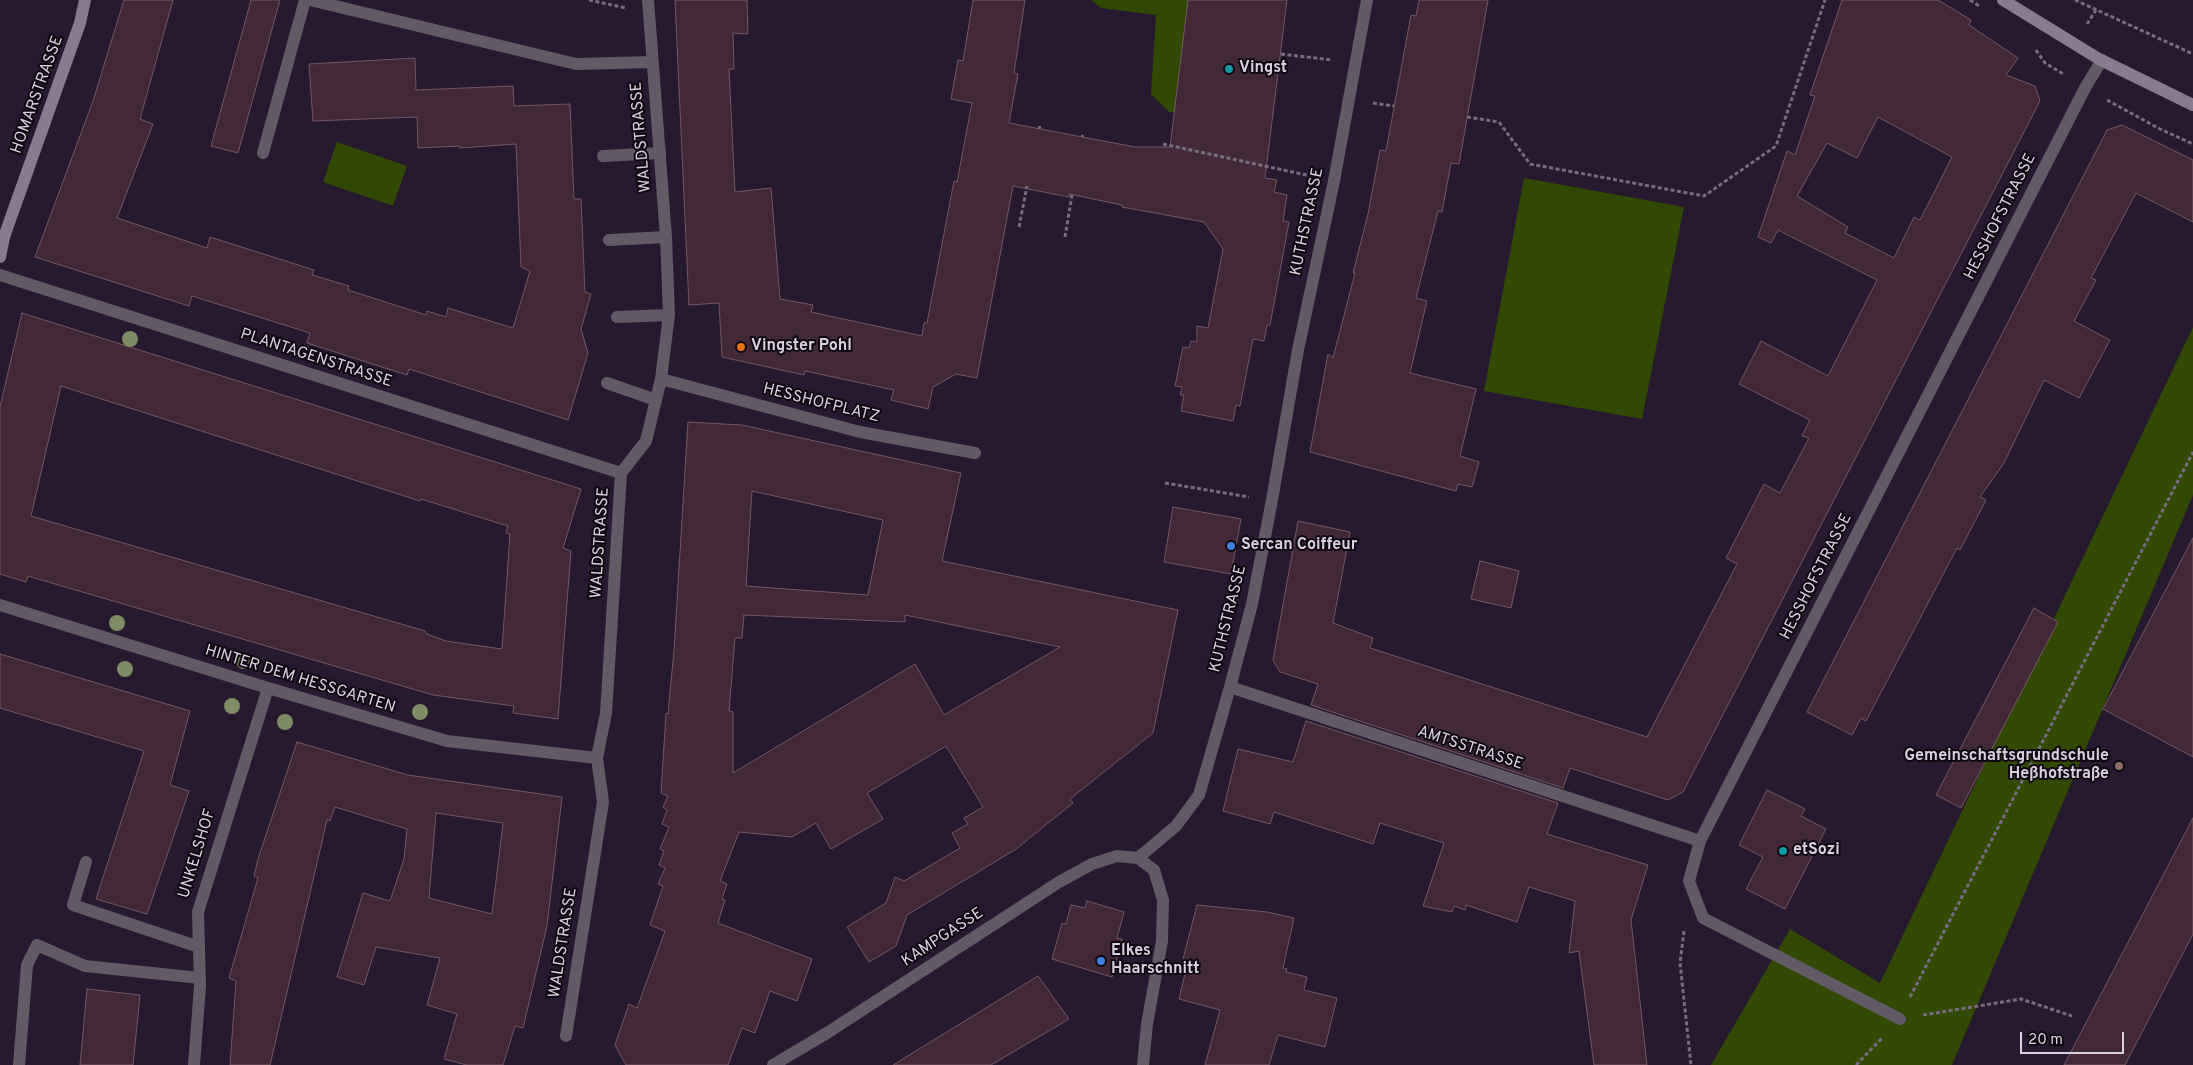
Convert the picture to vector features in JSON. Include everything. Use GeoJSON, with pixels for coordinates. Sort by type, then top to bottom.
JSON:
{"type":"FeatureCollection","features":[{"type":"Feature","properties":{"kind":"street","name":"HOMARSTRASSE"},"geometry":{"type":"LineString","coordinates":[[0,257],[4,237],[80,23],[85,0]]}},
{"type":"Feature","properties":{"kind":"street"},"geometry":{"type":"LineString","coordinates":[[263,153],[305,0]]}},
{"type":"Feature","properties":{"kind":"street"},"geometry":{"type":"LineString","coordinates":[[310,0],[576,64],[652,62]]}},
{"type":"Feature","properties":{"kind":"street","name":"KUTHSTRASSE"},"geometry":{"type":"LineString","coordinates":[[1138,858],[1176,826],[1198,795],[1230,687],[1252,604],[1298,350],[1334,181],[1367,0]]}},
{"type":"Feature","properties":{"kind":"street"},"geometry":{"type":"LineString","coordinates":[[2003,0],[2102,60],[2193,105]]}},
{"type":"Feature","properties":{"kind":"street","name":"WALDSTRASSE"},"geometry":{"type":"LineString","coordinates":[[566,1036],[603,802],[597,758],[606,713],[621,473],[646,441],[661,379],[669,315],[666,237],[648,6]]}},
{"type":"Feature","properties":{"kind":"street","name":"HESSHOFSTRASSE"},"geometry":{"type":"LineString","coordinates":[[1900,1019],[1703,918],[1689,881],[1700,841],[2085,88],[2102,60]]}},
{"type":"Feature","properties":{"kind":"street"},"geometry":{"type":"LineString","coordinates":[[604,156],[660,154]]}},
{"type":"Feature","properties":{"kind":"street"},"geometry":{"type":"LineString","coordinates":[[609,240],[666,237]]}},
{"type":"Feature","properties":{"kind":"street","name":"PLANTAGENSTRASSE"},"geometry":{"type":"LineString","coordinates":[[0,275],[621,473]]}},
{"type":"Feature","properties":{"kind":"street"},"geometry":{"type":"LineString","coordinates":[[617,317],[669,315]]}},
{"type":"Feature","properties":{"kind":"street","name":"HESSHOFPLATZ"},"geometry":{"type":"LineString","coordinates":[[661,379],[860,432],[975,453]]}},
{"type":"Feature","properties":{"kind":"street"},"geometry":{"type":"LineString","coordinates":[[608,383],[656,400]]}},
{"type":"Feature","properties":{"kind":"street","name":"HINTER DEM HESSGARTEN"},"geometry":{"type":"LineString","coordinates":[[0,605],[447,741],[597,758]]}},
{"type":"Feature","properties":{"kind":"street","name":"AMTSSTRASSE"},"geometry":{"type":"LineString","coordinates":[[1230,687],[1700,841]]}},
{"type":"Feature","properties":{"kind":"street","name":"UNKELSHOF"},"geometry":{"type":"LineString","coordinates":[[194,1065],[200,978],[198,912],[268,688]]}},
{"type":"Feature","properties":{"kind":"street","name":"KAMPGASSE"},"geometry":{"type":"LineString","coordinates":[[773,1065],[827,1033],[1059,882],[1092,864],[1117,856],[1138,858]]}},
{"type":"Feature","properties":{"kind":"street"},"geometry":{"type":"LineString","coordinates":[[1138,858],[1154,870],[1163,900],[1162,941],[1147,1024],[1144,1065]]}},
{"type":"Feature","properties":{"kind":"street"},"geometry":{"type":"LineString","coordinates":[[86,862],[73,906],[199,947]]}},
{"type":"Feature","properties":{"kind":"street"},"geometry":{"type":"LineString","coordinates":[[19,1065],[27,965],[37,944],[85,966],[200,978]]}},
{"type":"Feature","properties":{"kind":"path"},"geometry":{"type":"LineString","coordinates":[[589,0],[648,6]]}},
{"type":"Feature","properties":{"kind":"path"},"geometry":{"type":"LineString","coordinates":[[1467,117],[1499,122],[1530,164],[1704,196],[1776,146],[1825,0]]}},
{"type":"Feature","properties":{"kind":"path"},"geometry":{"type":"LineString","coordinates":[[2075,0],[2193,54]]}},
{"type":"Feature","properties":{"kind":"path"},"geometry":{"type":"LineString","coordinates":[[1281,54],[1355,62]]}},
{"type":"Feature","properties":{"kind":"path"},"geometry":{"type":"LineString","coordinates":[[2085,88],[2160,129],[2193,144]]}},
{"type":"Feature","properties":{"kind":"path"},"geometry":{"type":"LineString","coordinates":[[1163,144],[1334,181]]}},
{"type":"Feature","properties":{"kind":"path"},"geometry":{"type":"LineString","coordinates":[[1019,227],[1027,186]]}},
{"type":"Feature","properties":{"kind":"path"},"geometry":{"type":"LineString","coordinates":[[1064,237],[1072,195]]}},
{"type":"Feature","properties":{"kind":"path"},"geometry":{"type":"LineString","coordinates":[[1856,1065],[1900,1019],[1920,977],[2193,452]]}},
{"type":"Feature","properties":{"kind":"path"},"geometry":{"type":"LineString","coordinates":[[1166,483],[1272,500]]}},
{"type":"Feature","properties":{"kind":"path"},"geometry":{"type":"LineString","coordinates":[[1684,926],[1680,963],[1691,1065]]}},
{"type":"Feature","properties":{"kind":"path"},"geometry":{"type":"LineString","coordinates":[[1900,1019],[2021,999],[2072,1016]]}},
{"type":"Feature","properties":{"kind":"green space"},"geometry":{"type":"Polygon","coordinates":[[[1091,0],[1193,0],[1180,112],[1169,112],[1151,94],[1156,15],[1101,8],[1091,0]]]}},
{"type":"Feature","properties":{"kind":"green space"},"geometry":{"type":"Polygon","coordinates":[[[337,142],[407,166],[393,206],[323,182],[337,142]]]}},
{"type":"Feature","properties":{"kind":"green space"},"geometry":{"type":"Polygon","coordinates":[[[1524,178],[1684,207],[1642,419],[1484,391],[1524,178]]]}},
{"type":"Feature","properties":{"kind":"green space"},"geometry":{"type":"Polygon","coordinates":[[[2193,327],[2193,495],[1952,1065],[1711,1065],[1790,929],[1880,983],[2193,327]]]}},
{"type":"Feature","properties":{"kind":"building"},"geometry":{"type":"Polygon","coordinates":[[[124,0],[173,0],[140,119],[153,124],[117,218],[207,248],[210,237],[314,270],[312,275],[349,286],[348,290],[426,315],[427,311],[446,317],[448,308],[513,328],[530,271],[521,267],[516,144],[460,148],[460,146],[418,148],[417,117],[313,121],[309,64],[415,58],[416,90],[513,86],[514,106],[570,104],[574,199],[581,199],[585,292],[591,294],[581,329],[588,353],[568,420],[409,369],[407,375],[307,343],[310,333],[192,296],[189,306],[35,257],[93,101],[124,0]]]}},
{"type":"Feature","properties":{"kind":"building"},"geometry":{"type":"Polygon","coordinates":[[[251,0],[280,0],[238,153],[211,146],[251,0]]]}},
{"type":"Feature","properties":{"kind":"building"},"geometry":{"type":"Polygon","coordinates":[[[675,0],[747,0],[748,34],[733,33],[734,69],[729,69],[735,192],[771,188],[780,299],[813,305],[811,312],[922,336],[924,323],[927,323],[954,181],[957,182],[972,103],[951,99],[958,60],[963,61],[973,0],[1025,0],[1014,73],[1018,74],[1009,123],[1135,147],[1170,147],[1188,0],[1287,0],[1265,178],[1277,180],[1274,192],[1287,195],[1283,221],[1289,222],[1270,325],[1267,325],[1264,341],[1253,339],[1240,406],[1236,405],[1233,421],[1181,411],[1184,395],[1180,395],[1182,387],[1175,386],[1183,347],[1189,348],[1191,341],[1197,342],[1197,326],[1208,328],[1223,249],[1204,222],[1122,207],[1122,205],[1069,194],[1069,197],[1013,186],[977,378],[956,374],[933,387],[928,409],[891,400],[894,390],[805,371],[804,375],[722,357],[719,303],[689,305],[675,0]]]}},
{"type":"Feature","properties":{"kind":"building"},"geometry":{"type":"Polygon","coordinates":[[[1419,0],[1488,0],[1459,164],[1451,163],[1442,212],[1438,211],[1416,298],[1427,301],[1410,373],[1476,389],[1460,456],[1479,462],[1472,487],[1458,484],[1456,491],[1310,452],[1328,354],[1333,358],[1355,273],[1353,273],[1368,214],[1380,150],[1386,151],[1411,15],[1416,16],[1419,0]]]}},
{"type":"Feature","properties":{"kind":"building"},"geometry":{"type":"Polygon","coordinates":[[[1842,0],[1938,0],[1971,20],[1969,25],[2018,58],[2006,75],[2035,86],[2040,101],[1683,792],[1668,800],[1570,768],[1563,788],[1311,705],[1318,684],[1280,672],[1273,660],[1298,521],[1350,532],[1333,623],[1373,638],[1370,648],[1647,737],[1737,564],[1726,558],[1764,484],[1780,493],[1809,438],[1802,436],[1810,420],[1739,384],[1761,341],[1828,376],[1877,280],[1778,230],[1771,243],[1758,237],[1787,151],[1795,155],[1815,96],[1810,95],[1842,0]],[[1878,117],[1857,158],[1827,143],[1797,196],[1848,227],[1845,233],[1894,258],[1914,217],[1920,220],[1952,157],[1878,117]]]}},
{"type":"Feature","properties":{"kind":"building"},"geometry":{"type":"Polygon","coordinates":[[[2122,125],[2193,160],[2193,222],[2136,193],[2091,278],[2096,280],[2074,321],[2110,340],[2079,398],[2044,380],[2004,463],[1980,497],[1986,500],[1960,550],[1957,548],[1866,721],[1861,718],[1852,735],[1807,712],[2107,130],[2122,125]]]}},
{"type":"Feature","properties":{"kind":"building"},"geometry":{"type":"Polygon","coordinates":[[[22,313],[581,489],[563,548],[571,551],[558,719],[513,713],[514,706],[433,695],[28,576],[26,582],[0,574],[0,407],[22,313]],[[61,386],[31,516],[425,631],[427,634],[446,641],[502,649],[510,534],[506,533],[508,526],[421,499],[420,501],[61,386]]]}},
{"type":"Feature","properties":{"kind":"building"},"geometry":{"type":"Polygon","coordinates":[[[688,422],[742,425],[961,473],[942,561],[1178,610],[1153,733],[1070,799],[1073,803],[1016,849],[907,915],[896,946],[869,962],[847,927],[886,903],[895,877],[904,881],[960,848],[952,833],[968,824],[964,818],[983,807],[946,746],[867,793],[883,819],[831,849],[816,823],[792,837],[739,832],[720,881],[727,884],[722,899],[725,900],[718,923],[812,959],[797,1001],[770,991],[755,1033],[742,1028],[728,1065],[626,1065],[615,1045],[629,1004],[637,1008],[665,931],[650,925],[663,886],[658,884],[665,868],[659,865],[664,851],[660,849],[669,827],[662,824],[667,810],[663,807],[668,796],[661,793],[666,713],[668,714],[674,650],[688,422]],[[752,491],[746,586],[868,595],[883,520],[752,491]],[[744,615],[742,638],[735,638],[729,711],[733,712],[733,773],[915,664],[944,715],[1060,647],[905,615],[905,622],[744,615]]]}},
{"type":"Feature","properties":{"kind":"building"},"geometry":{"type":"Polygon","coordinates":[[[1173,507],[1241,519],[1231,574],[1164,562],[1173,507]]]}},
{"type":"Feature","properties":{"kind":"building"},"geometry":{"type":"Polygon","coordinates":[[[2193,538],[2193,757],[2103,709],[2193,538]]]}},
{"type":"Feature","properties":{"kind":"building"},"geometry":{"type":"Polygon","coordinates":[[[1480,561],[1519,571],[1511,608],[1471,599],[1480,561]]]}},
{"type":"Feature","properties":{"kind":"building"},"geometry":{"type":"Polygon","coordinates":[[[2034,608],[2058,622],[1961,808],[1936,795],[2034,608]]]}},
{"type":"Feature","properties":{"kind":"building"},"geometry":{"type":"Polygon","coordinates":[[[0,654],[190,711],[170,785],[189,791],[147,914],[96,899],[144,751],[0,708],[0,654]]]}},
{"type":"Feature","properties":{"kind":"building"},"geometry":{"type":"Polygon","coordinates":[[[1306,721],[1558,803],[1547,834],[1648,865],[1631,920],[1647,1065],[1594,1065],[1579,951],[1569,953],[1575,901],[1529,887],[1517,922],[1466,905],[1465,910],[1454,906],[1452,912],[1423,906],[1444,843],[1380,823],[1373,844],[1274,812],[1270,824],[1223,811],[1238,749],[1293,762],[1306,721]]]}},
{"type":"Feature","properties":{"kind":"building"},"geometry":{"type":"Polygon","coordinates":[[[297,742],[408,775],[562,797],[547,926],[523,1028],[515,1026],[503,1065],[467,1065],[444,1059],[457,1014],[427,1005],[440,958],[376,947],[364,985],[337,977],[363,893],[390,901],[404,859],[407,829],[335,807],[330,821],[327,820],[270,1065],[230,1065],[236,981],[229,978],[258,878],[254,876],[297,742]],[[436,813],[429,898],[492,914],[503,823],[436,813]]]}},
{"type":"Feature","properties":{"kind":"building","name":"etSozi"},"geometry":{"type":"Polygon","coordinates":[[[1767,790],[1805,809],[1801,816],[1826,829],[1785,909],[1746,889],[1763,857],[1739,845],[1767,790]]]}},
{"type":"Feature","properties":{"kind":"building"},"geometry":{"type":"Polygon","coordinates":[[[2193,818],[2193,934],[2125,1065],[2064,1065],[2193,818]]]}},
{"type":"Feature","properties":{"kind":"building"},"geometry":{"type":"Polygon","coordinates":[[[1087,901],[1124,912],[1117,938],[1122,939],[1112,977],[1052,959],[1062,923],[1066,924],[1071,905],[1085,908],[1087,901]]]}},
{"type":"Feature","properties":{"kind":"building"},"geometry":{"type":"Polygon","coordinates":[[[1197,905],[1267,912],[1294,918],[1283,968],[1287,969],[1286,972],[1307,977],[1304,990],[1337,998],[1325,1047],[1278,1035],[1269,1065],[1205,1065],[1220,1010],[1179,999],[1188,961],[1183,959],[1197,905]]]}},
{"type":"Feature","properties":{"kind":"building"},"geometry":{"type":"Polygon","coordinates":[[[1038,976],[1069,1019],[991,1065],[893,1065],[1038,976]]]}},
{"type":"Feature","properties":{"kind":"building"},"geometry":{"type":"Polygon","coordinates":[[[87,989],[140,995],[133,1065],[80,1065],[87,989]]]}},
{"type":"Feature","properties":{"kind":"place","name":"Vingst"},"geometry":{"type":"Point","coordinates":[1229,69]}},
{"type":"Feature","properties":{"kind":"place","name":"Vingster Pohl"},"geometry":{"type":"Point","coordinates":[741,347]}},
{"type":"Feature","properties":{"kind":"place","name":"Sercan Coiffeur"},"geometry":{"type":"Point","coordinates":[1231,546]}},
{"type":"Feature","properties":{"kind":"place","name":"Gemeinschaftsgrundschule Heßhofstraße"},"geometry":{"type":"Point","coordinates":[2119,766]}},
{"type":"Feature","properties":{"kind":"place","name":"etSozi"},"geometry":{"type":"Point","coordinates":[1783,851]}},
{"type":"Feature","properties":{"kind":"place","name":"Elkes Haarschnitt"},"geometry":{"type":"Point","coordinates":[1101,961]}}]}
